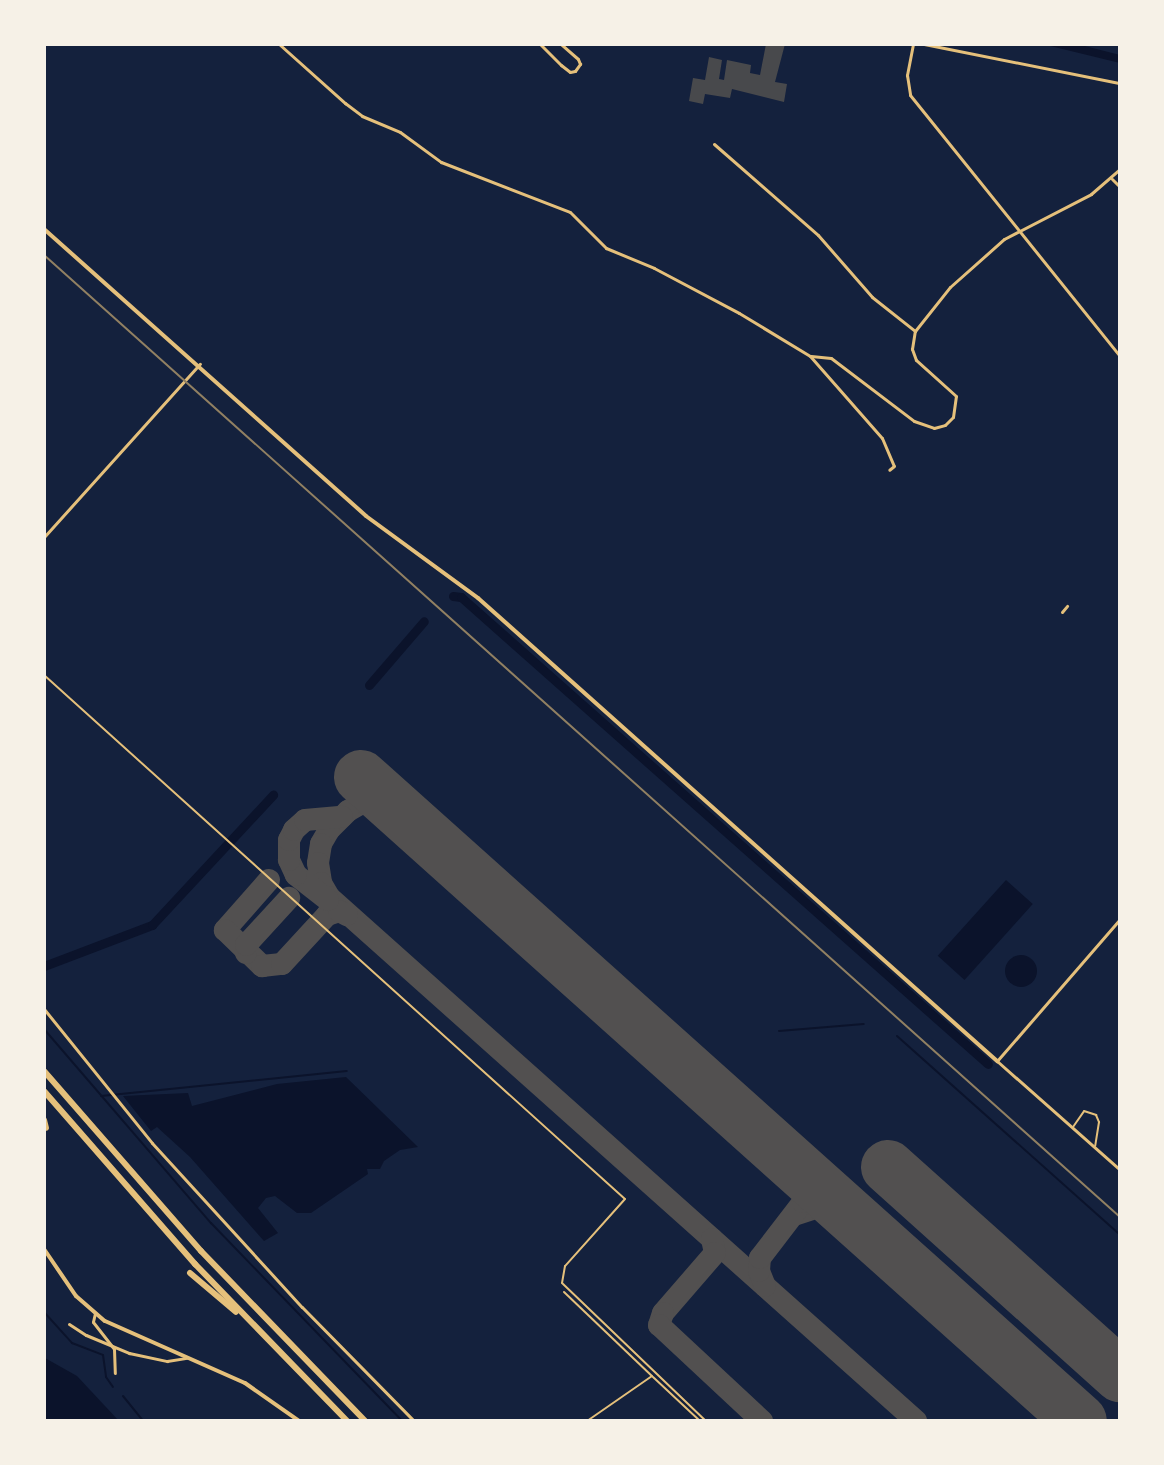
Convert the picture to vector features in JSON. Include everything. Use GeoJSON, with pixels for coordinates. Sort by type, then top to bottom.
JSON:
{"type":"FeatureCollection","features":[{"type":"Feature","properties":{"kind":"highway"},"geometry":{"type":"LineString","coordinates":[[44,1071],[201,1251],[365,1421]]}},
{"type":"Feature","properties":{"kind":"highway"},"geometry":{"type":"LineString","coordinates":[[44,1091],[136,1198],[347,1421]]}},
{"type":"Feature","properties":{"kind":"highway"},"geometry":{"type":"LineString","coordinates":[[190,1273],[269,1342]]}},
{"type":"Feature","properties":{"kind":"street"},"geometry":{"type":"LineString","coordinates":[[279,44],[362,116],[400,132],[441,162],[570,212],[606,248],[654,268],[739,313],[810,356],[882,438],[894,466],[889,470]]}},
{"type":"Feature","properties":{"kind":"street"},"geometry":{"type":"LineString","coordinates":[[540,44],[570,72],[575,71],[580,64],[578,59],[561,44]]}},
{"type":"Feature","properties":{"kind":"street"},"geometry":{"type":"LineString","coordinates":[[913,44],[907,75],[910,95],[1120,356]]}},
{"type":"Feature","properties":{"kind":"street"},"geometry":{"type":"LineString","coordinates":[[924,44],[1120,83]]}},
{"type":"Feature","properties":{"kind":"street"},"geometry":{"type":"LineString","coordinates":[[714,144],[818,235],[872,297],[915,331]]}},
{"type":"Feature","properties":{"kind":"street"},"geometry":{"type":"LineString","coordinates":[[810,356],[831,358],[914,421],[934,428],[945,425],[953,417],[956,396],[916,360],[912,349],[915,331],[950,287],[1017,230],[1091,194],[1120,169]]}},
{"type":"Feature","properties":{"kind":"street"},"geometry":{"type":"LineString","coordinates":[[1112,179],[1120,187]]}},
{"type":"Feature","properties":{"kind":"street"},"geometry":{"type":"LineString","coordinates":[[44,229],[200,364],[366,516],[478,598],[1120,1170]]}},
{"type":"Feature","properties":{"kind":"street"},"geometry":{"type":"LineString","coordinates":[[44,537],[200,364]]}},
{"type":"Feature","properties":{"kind":"street"},"geometry":{"type":"LineString","coordinates":[[1062,612],[1067,606]]}},
{"type":"Feature","properties":{"kind":"street"},"geometry":{"type":"LineString","coordinates":[[997,1061],[1120,919]]}},
{"type":"Feature","properties":{"kind":"street"},"geometry":{"type":"LineString","coordinates":[[44,1009],[116,1100],[258,1260],[414,1421]]}},
{"type":"Feature","properties":{"kind":"street"},"geometry":{"type":"LineString","coordinates":[[44,1249],[64,1282],[95,1313],[121,1330],[245,1383],[299,1421]]}},
{"type":"Feature","properties":{"kind":"street"},"geometry":{"type":"LineString","coordinates":[[95,1313],[93,1322],[114,1349],[115,1373]]}},
{"type":"Feature","properties":{"kind":"street"},"geometry":{"type":"LineString","coordinates":[[69,1324],[114,1349],[167,1361],[187,1358]]}},
{"type":"Feature","properties":{"kind":"lane"},"geometry":{"type":"LineString","coordinates":[[44,675],[625,1199],[565,1266],[562,1283],[706,1421]]}},
{"type":"Feature","properties":{"kind":"lane"},"geometry":{"type":"LineString","coordinates":[[1073,1127],[1084,1111],[1096,1115],[1099,1122],[1095,1147]]}},
{"type":"Feature","properties":{"kind":"lane"},"geometry":{"type":"LineString","coordinates":[[564,1292],[700,1421]]}},
{"type":"Feature","properties":{"kind":"lane"},"geometry":{"type":"LineString","coordinates":[[587,1421],[652,1376]]}},
{"type":"Feature","properties":{"kind":"water"},"geometry":{"type":"Polygon","coordinates":[[[1042,44],[1077,44],[1120,55],[1120,63],[1042,44]]]}},
{"type":"Feature","properties":{"kind":"water"},"geometry":{"type":"Polygon","coordinates":[[[1006,880],[1033,904],[965,980],[938,956],[1006,880]]]}},
{"type":"Feature","properties":{"kind":"water"},"geometry":{"type":"Polygon","coordinates":[[[1021,955],[1032,960],[1037,971],[1032,982],[1021,987],[1010,982],[1005,971],[1010,960],[1021,955]]]}},
{"type":"Feature","properties":{"kind":"water"},"geometry":{"type":"Polygon","coordinates":[[[346,1077],[418,1147],[400,1150],[384,1161],[380,1169],[367,1169],[368,1174],[311,1213],[297,1213],[275,1196],[266,1198],[258,1208],[278,1233],[264,1241],[190,1157],[157,1127],[151,1131],[123,1096],[188,1093],[192,1106],[277,1084],[346,1077]]]}},
{"type":"Feature","properties":{"kind":"water"},"geometry":{"type":"Polygon","coordinates":[[[45,1358],[77,1376],[119,1421],[44,1421],[45,1358]]]}},
{"type":"Feature","properties":{"kind":"building"},"geometry":{"type":"Polygon","coordinates":[[[766,44],[785,44],[775,82],[787,84],[784,102],[732,89],[730,98],[705,94],[703,104],[689,101],[693,78],[705,80],[709,57],[722,60],[719,79],[724,80],[727,60],[751,65],[750,73],[760,75],[766,44]]]}},
{"type":"Feature","properties":{"kind":"waterway"},"geometry":{"type":"LineString","coordinates":[[453,596],[461,597],[988,1064]]}},
{"type":"Feature","properties":{"kind":"waterway"},"geometry":{"type":"LineString","coordinates":[[369,685],[424,621]]}},
{"type":"Feature","properties":{"kind":"waterway"},"geometry":{"type":"LineString","coordinates":[[44,966],[152,925],[273,795]]}},
{"type":"Feature","properties":{"kind":"waterway"},"geometry":{"type":"LineString","coordinates":[[779,1031],[864,1024]]}},
{"type":"Feature","properties":{"kind":"waterway"},"geometry":{"type":"LineString","coordinates":[[44,1029],[211,1223],[402,1421]]}},
{"type":"Feature","properties":{"kind":"waterway"},"geometry":{"type":"LineString","coordinates":[[897,1036],[1120,1235]]}},
{"type":"Feature","properties":{"kind":"waterway"},"geometry":{"type":"LineString","coordinates":[[101,1096],[347,1071]]}},
{"type":"Feature","properties":{"kind":"waterway"},"geometry":{"type":"LineString","coordinates":[[44,1312],[72,1343],[103,1355],[106,1377],[113,1387]]}},
{"type":"Feature","properties":{"kind":"waterway"},"geometry":{"type":"LineString","coordinates":[[123,1396],[143,1421]]}},
{"type":"Feature","properties":{"kind":"taxiway"},"geometry":{"type":"LineString","coordinates":[[399,810],[382,802],[367,800],[348,811],[329,830],[321,844],[318,863],[321,883],[329,897],[916,1421]]}},
{"type":"Feature","properties":{"kind":"taxiway"},"geometry":{"type":"LineString","coordinates":[[328,900],[296,875],[289,860],[289,840],[305,820],[342,817]]}},
{"type":"Feature","properties":{"kind":"taxiway"},"geometry":{"type":"LineString","coordinates":[[269,880],[225,930],[262,966],[282,964],[327,915],[339,911],[347,915]]}},
{"type":"Feature","properties":{"kind":"taxiway"},"geometry":{"type":"LineString","coordinates":[[246,953],[246,945],[289,898]]}},
{"type":"Feature","properties":{"kind":"taxiway"},"geometry":{"type":"LineString","coordinates":[[765,1286],[759,1271],[760,1258],[803,1202],[802,1179],[795,1165]]}},
{"type":"Feature","properties":{"kind":"taxiway"},"geometry":{"type":"LineString","coordinates":[[797,1214],[824,1205],[847,1212]]}},
{"type":"Feature","properties":{"kind":"taxiway"},"geometry":{"type":"LineString","coordinates":[[712,1239],[715,1253],[663,1313],[659,1325],[762,1421]]}},
{"type":"Feature","properties":{"kind":"runway"},"geometry":{"type":"LineString","coordinates":[[361,777],[1080,1421]]}},
{"type":"Feature","properties":{"kind":"runway"},"geometry":{"type":"LineString","coordinates":[[888,1167],[1120,1375]]}},
{"type":"Feature","properties":{"kind":"railway"},"geometry":{"type":"LineString","coordinates":[[44,255],[1120,1217]]}}]}
